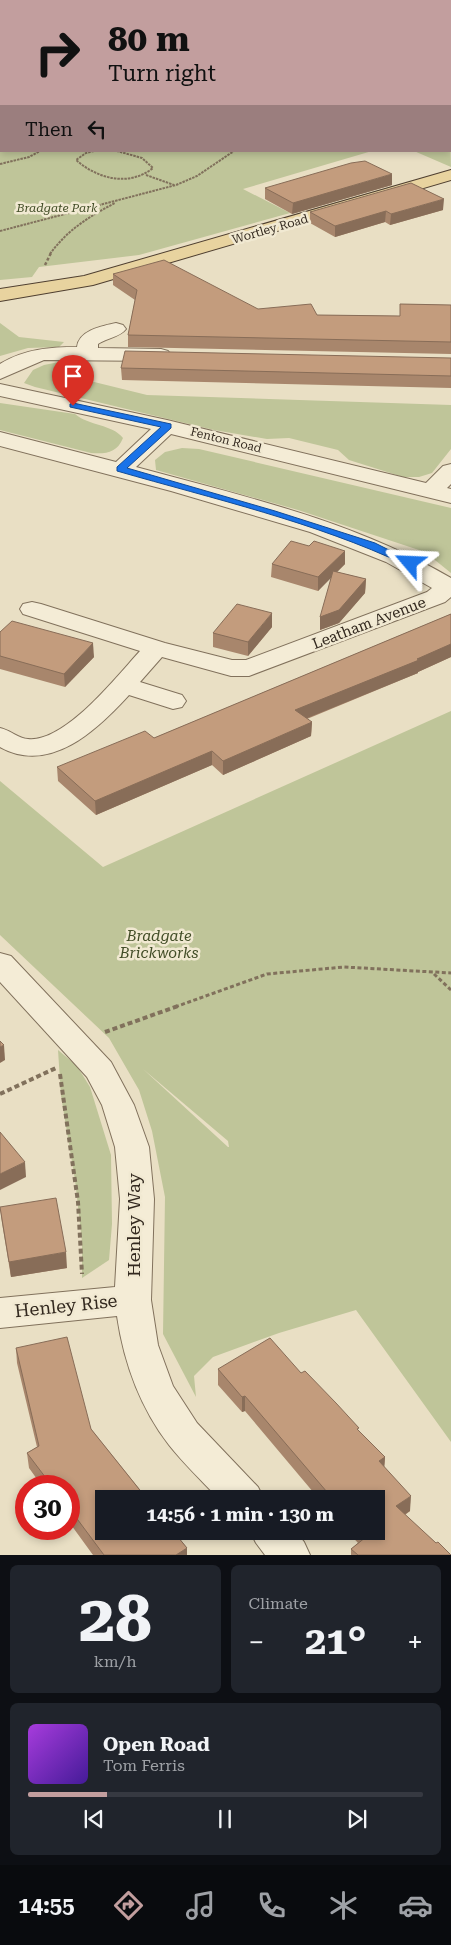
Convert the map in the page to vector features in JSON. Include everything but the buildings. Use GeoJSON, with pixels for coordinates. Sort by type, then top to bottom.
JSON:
{"type":"FeatureCollection","features":[{"type":"Feature","properties":{"kind":"main road","name":"Wortley Road"},"geometry":{"type":"LineString","coordinates":[[0,295],[86,281],[451,175]]}},
{"type":"Feature","properties":{"kind":"main road","name":"Wortley Road"},"geometry":{"type":"LineString","coordinates":[[0,284],[146,264]]}},
{"type":"Feature","properties":{"kind":"street"},"geometry":{"type":"LineString","coordinates":[[87,354],[88,341],[116,329]]}},
{"type":"Feature","properties":{"kind":"street"},"geometry":{"type":"LineString","coordinates":[[0,373],[14,364],[41,354],[176,356]]}},
{"type":"Feature","properties":{"kind":"street","name":"Fenton Road"},"geometry":{"type":"LineString","coordinates":[[0,390],[167,426],[441,493]]}},
{"type":"Feature","properties":{"kind":"street"},"geometry":{"type":"LineString","coordinates":[[0,438],[121,469],[167,426]]}},
{"type":"Feature","properties":{"kind":"street","name":"Leatham Avenue"},"geometry":{"type":"LineString","coordinates":[[32,609],[156,648],[231,668],[250,668],[436,597],[445,590],[443,583],[421,569],[371,545],[272,513],[121,469]]}},
{"type":"Feature","properties":{"kind":"street"},"geometry":{"type":"LineString","coordinates":[[441,493],[451,471]]}},
{"type":"Feature","properties":{"kind":"street"},"geometry":{"type":"LineString","coordinates":[[0,736],[16,748],[28,750],[50,746],[67,737],[88,723],[156,648]]}},
{"type":"Feature","properties":{"kind":"street"},"geometry":{"type":"LineString","coordinates":[[122,685],[173,701]]}},
{"type":"Feature","properties":{"kind":"street","name":"Henley Way"},"geometry":{"type":"LineString","coordinates":[[1,964],[100,1070],[118,1105],[132,1147],[137,1199],[133,1300],[140,1345],[156,1392],[183,1434],[236,1490]]}},
{"type":"Feature","properties":{"kind":"street","name":"Henley Rise"},"geometry":{"type":"LineString","coordinates":[[0,1314],[133,1300]]}},
{"type":"Feature","properties":{"kind":"street"},"geometry":{"type":"LineString","coordinates":[[278,1540],[290,1555]]}},
{"type":"Feature","properties":{"kind":"path"},"geometry":{"type":"LineString","coordinates":[[0,164],[29,157],[38,152]]}},
{"type":"Feature","properties":{"kind":"path"},"geometry":{"type":"LineString","coordinates":[[90,152],[76,160],[83,168],[100,176],[118,179],[146,175],[176,185]]}},
{"type":"Feature","properties":{"kind":"path"},"geometry":{"type":"LineString","coordinates":[[122,152],[137,155],[150,161],[153,168],[146,175]]}},
{"type":"Feature","properties":{"kind":"path"},"geometry":{"type":"LineString","coordinates":[[0,231],[176,185],[197,176],[233,152]]}},
{"type":"Feature","properties":{"kind":"path"},"geometry":{"type":"LineString","coordinates":[[38,280],[49,255],[63,236],[88,217],[123,200]]}},
{"type":"Feature","properties":{"kind":"path"},"geometry":{"type":"LineString","coordinates":[[74,1042],[267,974],[344,967],[451,973]]}},
{"type":"Feature","properties":{"kind":"path"},"geometry":{"type":"LineString","coordinates":[[433,973],[451,990]]}},
{"type":"Feature","properties":{"kind":"path"},"geometry":{"type":"LineString","coordinates":[[0,1094],[60,1066],[61,1096],[75,1180],[81,1233],[84,1304]]}},
{"type":"Feature","properties":{"kind":"green space","name":"Bradgate Park"},"geometry":{"type":"Polygon","coordinates":[[[0,152],[369,152],[243,189],[290,213],[139,255],[39,267],[32,277],[0,280],[0,152]]]}},
{"type":"Feature","properties":{"kind":"green space"},"geometry":{"type":"Polygon","coordinates":[[[416,152],[451,152],[451,167],[416,152]]]}},
{"type":"Feature","properties":{"kind":"green space"},"geometry":{"type":"Polygon","coordinates":[[[0,323],[19,337],[64,342],[59,347],[28,348],[0,356],[0,323]]]}},
{"type":"Feature","properties":{"kind":"green space"},"geometry":{"type":"Polygon","coordinates":[[[59,362],[83,366],[82,379],[147,395],[451,405],[451,449],[432,473],[419,477],[403,477],[349,460],[338,450],[289,438],[267,439],[214,430],[24,383],[33,370],[44,365],[59,362]]]}},
{"type":"Feature","properties":{"kind":"green space"},"geometry":{"type":"Polygon","coordinates":[[[0,403],[75,414],[87,421],[113,430],[123,438],[118,447],[110,452],[91,453],[0,430],[0,403]]]}},
{"type":"Feature","properties":{"kind":"green space"},"geometry":{"type":"Polygon","coordinates":[[[182,448],[199,449],[451,508],[451,573],[425,552],[298,510],[156,470],[155,460],[165,452],[182,448]]]}},
{"type":"Feature","properties":{"kind":"green space","name":"Bradgate Brickworks"},"geometry":{"type":"Polygon","coordinates":[[[451,711],[451,1442],[356,1310],[279,1333],[213,1357],[194,1376],[196,1397],[163,1334],[165,1197],[152,1131],[139,1090],[109,1038],[0,935],[0,781],[103,867],[451,711]],[[143,1069],[229,1147],[228,1141],[143,1069]]]}},
{"type":"Feature","properties":{"kind":"green space"},"geometry":{"type":"Polygon","coordinates":[[[58,1050],[77,1066],[90,1087],[111,1155],[112,1224],[109,1260],[82,1278],[82,1242],[75,1180],[61,1096],[58,1050]]]}},
{"type":"Feature","properties":{"kind":"route"},"geometry":{"type":"LineString","coordinates":[[73,406],[167,426],[121,469],[272,513],[371,545],[410,563]]}}]}
